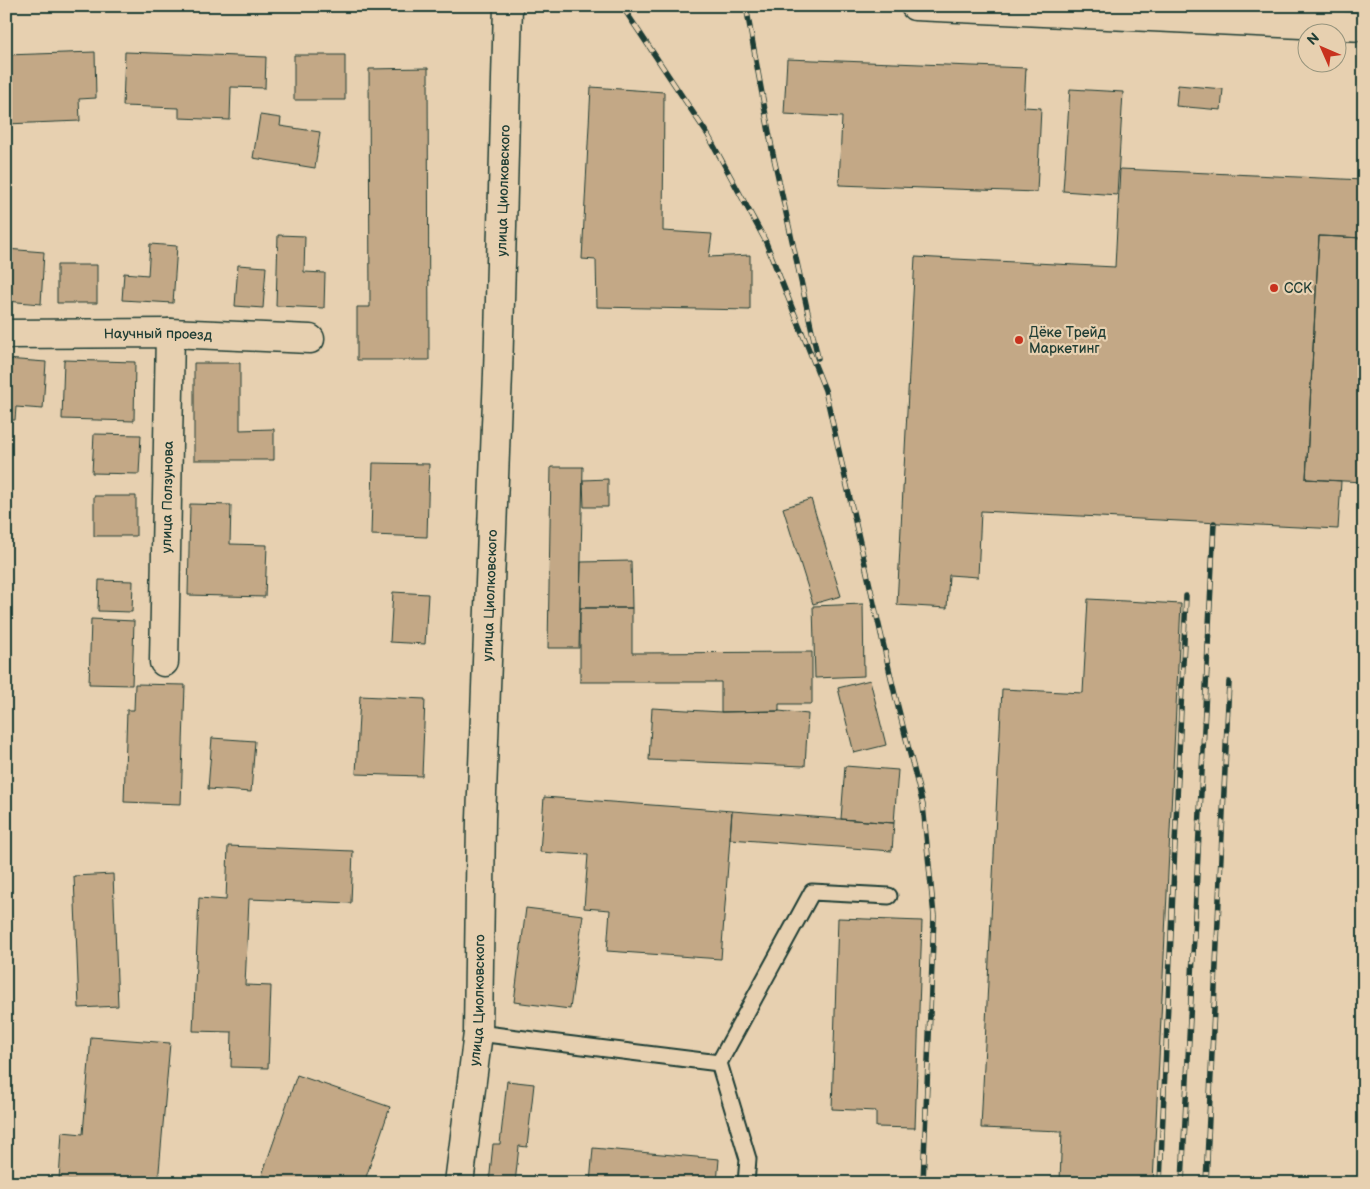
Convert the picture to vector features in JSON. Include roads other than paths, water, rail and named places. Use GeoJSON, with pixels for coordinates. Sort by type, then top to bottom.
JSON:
{"type":"FeatureCollection","features":[{"type":"Feature","properties":{"kind":"street","name":"улица Циолковского"},"geometry":{"type":"LineString","coordinates":[[459,1183],[478,1033],[481,819],[498,372],[508,6]]}},
{"type":"Feature","properties":{"kind":"street"},"geometry":{"type":"LineString","coordinates":[[914,6],[1364,27]]}},
{"type":"Feature","properties":{"kind":"street","name":"Научный проезд"},"geometry":{"type":"LineString","coordinates":[[6,334],[170,333],[310,339]]}},
{"type":"Feature","properties":{"kind":"street","name":"улица Ползунова"},"geometry":{"type":"LineString","coordinates":[[164,662],[170,333]]}},
{"type":"Feature","properties":{"kind":"lane"},"geometry":{"type":"LineString","coordinates":[[746,1183],[748,1159],[719,1063],[812,892],[889,896]]}},
{"type":"Feature","properties":{"kind":"lane"},"geometry":{"type":"LineString","coordinates":[[478,1033],[719,1063]]}},
{"type":"Feature","properties":{"kind":"railway"},"geometry":{"type":"LineString","coordinates":[[622,6],[708,135],[765,240],[825,390],[895,695],[923,805],[934,916],[923,1183]]}},
{"type":"Feature","properties":{"kind":"railway"},"geometry":{"type":"LineString","coordinates":[[746,6],[773,154],[818,358]]}},
{"type":"Feature","properties":{"kind":"railway"},"geometry":{"type":"LineString","coordinates":[[1182,1183],[1214,523]]}},
{"type":"Feature","properties":{"kind":"railway"},"geometry":{"type":"LineString","coordinates":[[1160,1183],[1186,596]]}},
{"type":"Feature","properties":{"kind":"railway"},"geometry":{"type":"LineString","coordinates":[[1206,1183],[1229,682]]}},
{"type":"Feature","properties":{"kind":"place","name":"ССК"},"geometry":{"type":"Point","coordinates":[1274,288]}},
{"type":"Feature","properties":{"kind":"place","name":"Дёке Трейд Маркетинг"},"geometry":{"type":"Point","coordinates":[1019,340]}}]}
